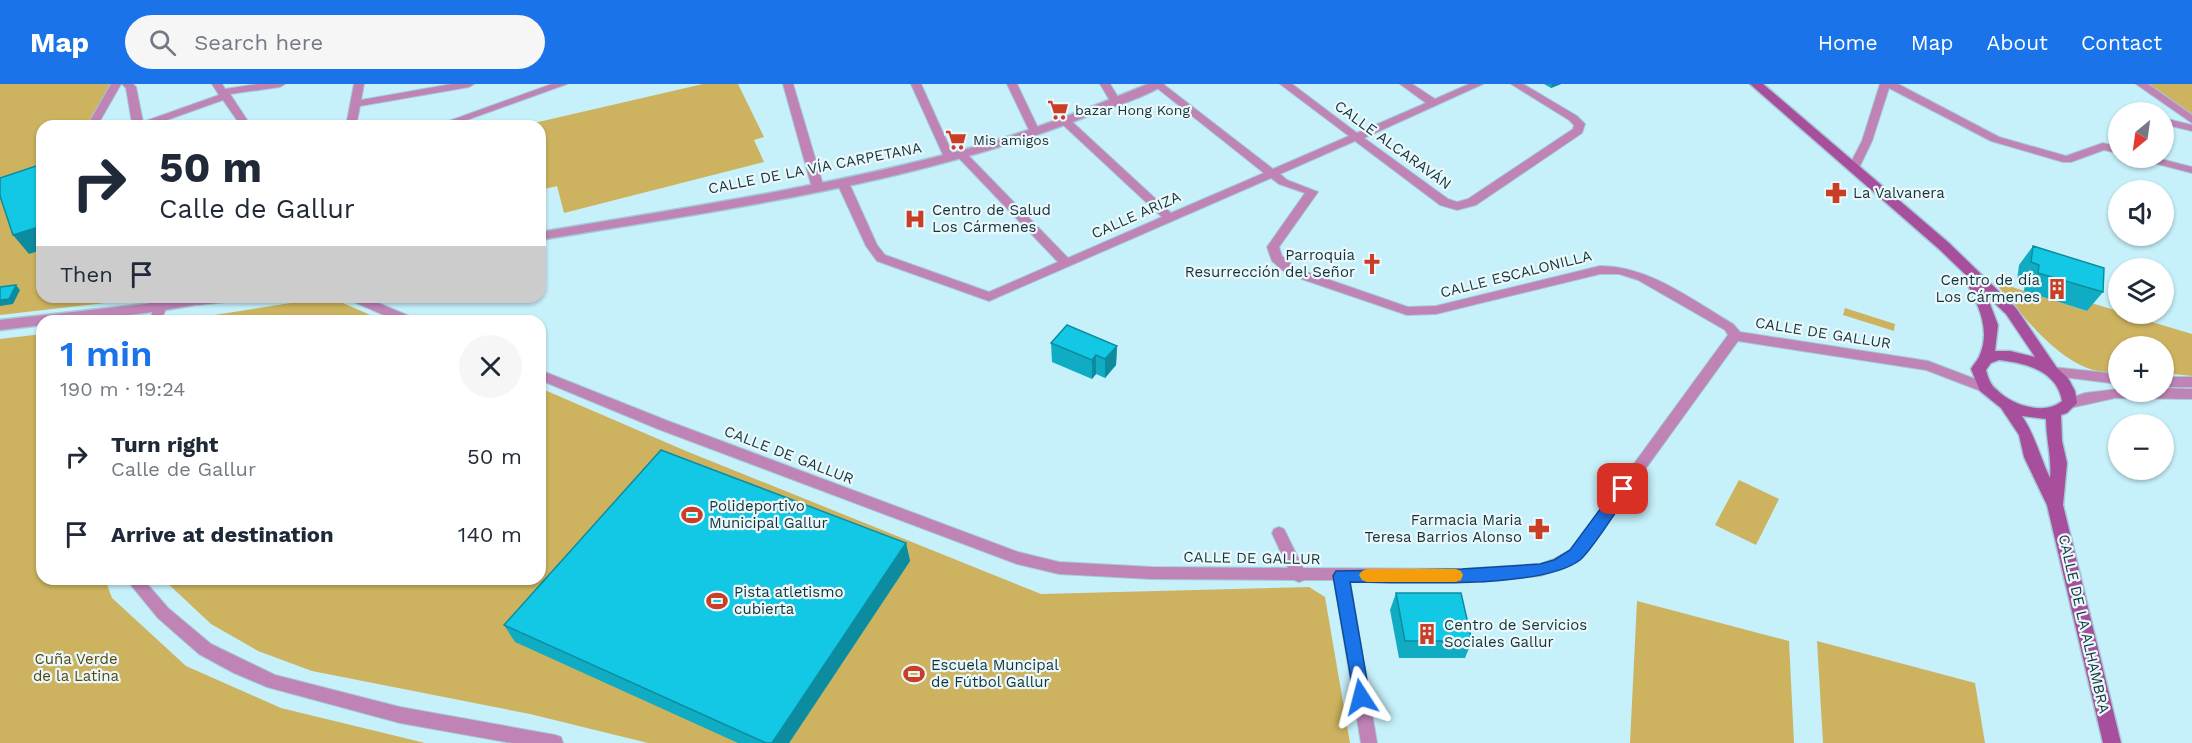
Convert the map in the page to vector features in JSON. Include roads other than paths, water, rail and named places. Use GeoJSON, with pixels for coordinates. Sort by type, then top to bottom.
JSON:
{"type":"FeatureCollection","features":[{"type":"Feature","properties":{"kind":"main road"},"geometry":{"type":"LineString","coordinates":[[1756,84],[1966,267],[2011,311],[2052,372]]}},
{"type":"Feature","properties":{"kind":"main road"},"geometry":{"type":"LineString","coordinates":[[1966,267],[1992,321],[1993,333],[1986,358],[1978,369],[1986,388],[2006,404],[2031,413],[2054,414],[2064,410],[2070,402],[2070,393],[2063,382],[2035,362],[2017,356],[1999,355],[1986,358]]}},
{"type":"Feature","properties":{"kind":"main road","name":"CALLE DE LA ALHAMBRA"},"geometry":{"type":"LineString","coordinates":[[2006,404],[2026,434],[2032,457],[2055,505],[2112,743]]}},
{"type":"Feature","properties":{"kind":"main road","name":"CALLE DE LA ALHAMBRA"},"geometry":{"type":"LineString","coordinates":[[2054,414],[2054,441],[2059,463],[2055,505]]}},
{"type":"Feature","properties":{"kind":"street"},"geometry":{"type":"LineString","coordinates":[[95,120],[116,84]]}},
{"type":"Feature","properties":{"kind":"street"},"geometry":{"type":"LineString","coordinates":[[127,84],[131,87],[134,113],[137,120]]}},
{"type":"Feature","properties":{"kind":"street"},"geometry":{"type":"LineString","coordinates":[[154,120],[222,91],[280,84]]}},
{"type":"Feature","properties":{"kind":"street"},"geometry":{"type":"LineString","coordinates":[[352,120],[359,84]]}},
{"type":"Feature","properties":{"kind":"street"},"geometry":{"type":"LineString","coordinates":[[355,104],[469,84]]}},
{"type":"Feature","properties":{"kind":"street"},"geometry":{"type":"LineString","coordinates":[[462,120],[562,84]]}},
{"type":"Feature","properties":{"kind":"street"},"geometry":{"type":"LineString","coordinates":[[788,84],[818,188]]}},
{"type":"Feature","properties":{"kind":"street"},"geometry":{"type":"LineString","coordinates":[[915,84],[955,156],[1066,263]]}},
{"type":"Feature","properties":{"kind":"street"},"geometry":{"type":"LineString","coordinates":[[1012,84],[1034,130]]}},
{"type":"Feature","properties":{"kind":"street"},"geometry":{"type":"LineString","coordinates":[[1105,84],[1116,102]]}},
{"type":"Feature","properties":{"kind":"street"},"geometry":{"type":"LineString","coordinates":[[1157,84],[1272,174]]}},
{"type":"Feature","properties":{"kind":"street","name":"CALLE DE LA VÍA CARPETANA"},"geometry":{"type":"LineString","coordinates":[[546,235],[818,188],[955,156],[1116,102],[1157,84]]}},
{"type":"Feature","properties":{"kind":"street","name":"CALLE ALCARAVÁN"},"geometry":{"type":"LineString","coordinates":[[1285,84],[1444,202],[1457,206],[1473,202],[1520,172],[1578,130],[1580,124],[1516,84]]}},
{"type":"Feature","properties":{"kind":"street"},"geometry":{"type":"LineString","coordinates":[[1405,84],[1432,102]]}},
{"type":"Feature","properties":{"kind":"street","name":"CALLE ARIZA"},"geometry":{"type":"LineString","coordinates":[[843,183],[872,246],[881,258],[989,297],[1432,102],[1478,84]]}},
{"type":"Feature","properties":{"kind":"street"},"geometry":{"type":"LineString","coordinates":[[1854,168],[1867,141],[1884,84]]}},
{"type":"Feature","properties":{"kind":"street"},"geometry":{"type":"LineString","coordinates":[[1890,84],[1995,139],[2005,142],[2067,160],[2103,146],[2108,147]]}},
{"type":"Feature","properties":{"kind":"street"},"geometry":{"type":"LineString","coordinates":[[2141,84],[2192,120]]}},
{"type":"Feature","properties":{"kind":"street"},"geometry":{"type":"LineString","coordinates":[[222,91],[242,120]]}},
{"type":"Feature","properties":{"kind":"street"},"geometry":{"type":"LineString","coordinates":[[1064,120],[1168,217]]}},
{"type":"Feature","properties":{"kind":"street"},"geometry":{"type":"LineString","coordinates":[[2174,124],[2192,128]]}},
{"type":"Feature","properties":{"kind":"street"},"geometry":{"type":"LineString","coordinates":[[2174,165],[2192,170]]}},
{"type":"Feature","properties":{"kind":"street","name":"CALLE ESCALONILLA"},"geometry":{"type":"LineString","coordinates":[[1272,174],[1283,182],[1312,192],[1273,247],[1276,258],[1291,271],[1407,311],[1426,311],[1500,296],[1600,270],[1620,270],[1642,277],[1729,327],[1736,336]]}},
{"type":"Feature","properties":{"kind":"street"},"geometry":{"type":"LineString","coordinates":[[69,315],[152,303]]}},
{"type":"Feature","properties":{"kind":"street"},"geometry":{"type":"LineString","coordinates":[[367,303],[396,315]]}},
{"type":"Feature","properties":{"kind":"street"},"geometry":{"type":"LineString","coordinates":[[0,325],[36,320]]}},
{"type":"Feature","properties":{"kind":"street","name":"CALLE DE GALLUR"},"geometry":{"type":"LineString","coordinates":[[546,377],[663,426],[1017,558],[1059,568],[1152,573],[1299,576],[1462,575],[1540,570],[1559,564],[1576,554],[1736,336],[1928,366],[1986,388]]}},
{"type":"Feature","properties":{"kind":"street"},"geometry":{"type":"LineString","coordinates":[[2052,372],[2108,378]]}},
{"type":"Feature","properties":{"kind":"street"},"geometry":{"type":"LineString","coordinates":[[2174,381],[2192,382]]}},
{"type":"Feature","properties":{"kind":"street"},"geometry":{"type":"LineString","coordinates":[[2070,402],[2090,395],[2192,394]]}},
{"type":"Feature","properties":{"kind":"street"},"geometry":{"type":"LineString","coordinates":[[1279,533],[1299,576]]}},
{"type":"Feature","properties":{"kind":"street"},"geometry":{"type":"LineString","coordinates":[[1341,576],[1369,743]]}},
{"type":"Feature","properties":{"kind":"street"},"geometry":{"type":"LineString","coordinates":[[139,585],[163,613],[205,649],[240,668],[273,682],[400,715],[555,743]]}},
{"type":"Feature","properties":{"kind":"place","name":"bazar Hong Kong"},"geometry":{"type":"Point","coordinates":[1058,110]}},
{"type":"Feature","properties":{"kind":"place","name":"Mis amigos"},"geometry":{"type":"Point","coordinates":[956,140]}},
{"type":"Feature","properties":{"kind":"place","name":"La Valvanera"},"geometry":{"type":"Point","coordinates":[1836,193]}},
{"type":"Feature","properties":{"kind":"place","name":"Centro de Salud Los Cármenes"},"geometry":{"type":"Point","coordinates":[915,219]}},
{"type":"Feature","properties":{"kind":"place","name":"Parroquia Resurrección del Señor"},"geometry":{"type":"Point","coordinates":[1372,264]}},
{"type":"Feature","properties":{"kind":"place","name":"Centro de día Los Cármenes"},"geometry":{"type":"Point","coordinates":[2057,289]}},
{"type":"Feature","properties":{"kind":"place","name":"Polideportivo Municipal Gallur"},"geometry":{"type":"Point","coordinates":[692,515]}},
{"type":"Feature","properties":{"kind":"place","name":"Farmacia Maria Teresa Barrios Alonso"},"geometry":{"type":"Point","coordinates":[1539,529]}},
{"type":"Feature","properties":{"kind":"place","name":"Pista atletismo cubierta"},"geometry":{"type":"Point","coordinates":[717,601]}},
{"type":"Feature","properties":{"kind":"place","name":"Centro de Servicios Sociales Gallur"},"geometry":{"type":"Point","coordinates":[1427,634]}},
{"type":"Feature","properties":{"kind":"place","name":"Escuela Muncipal de Fútbol Gallur"},"geometry":{"type":"Point","coordinates":[914,674]}},
{"type":"Feature","properties":{"kind":"park label","name":"Cuña Verde de la Latina"},"geometry":{"type":"Point","coordinates":[76,668]}}]}
